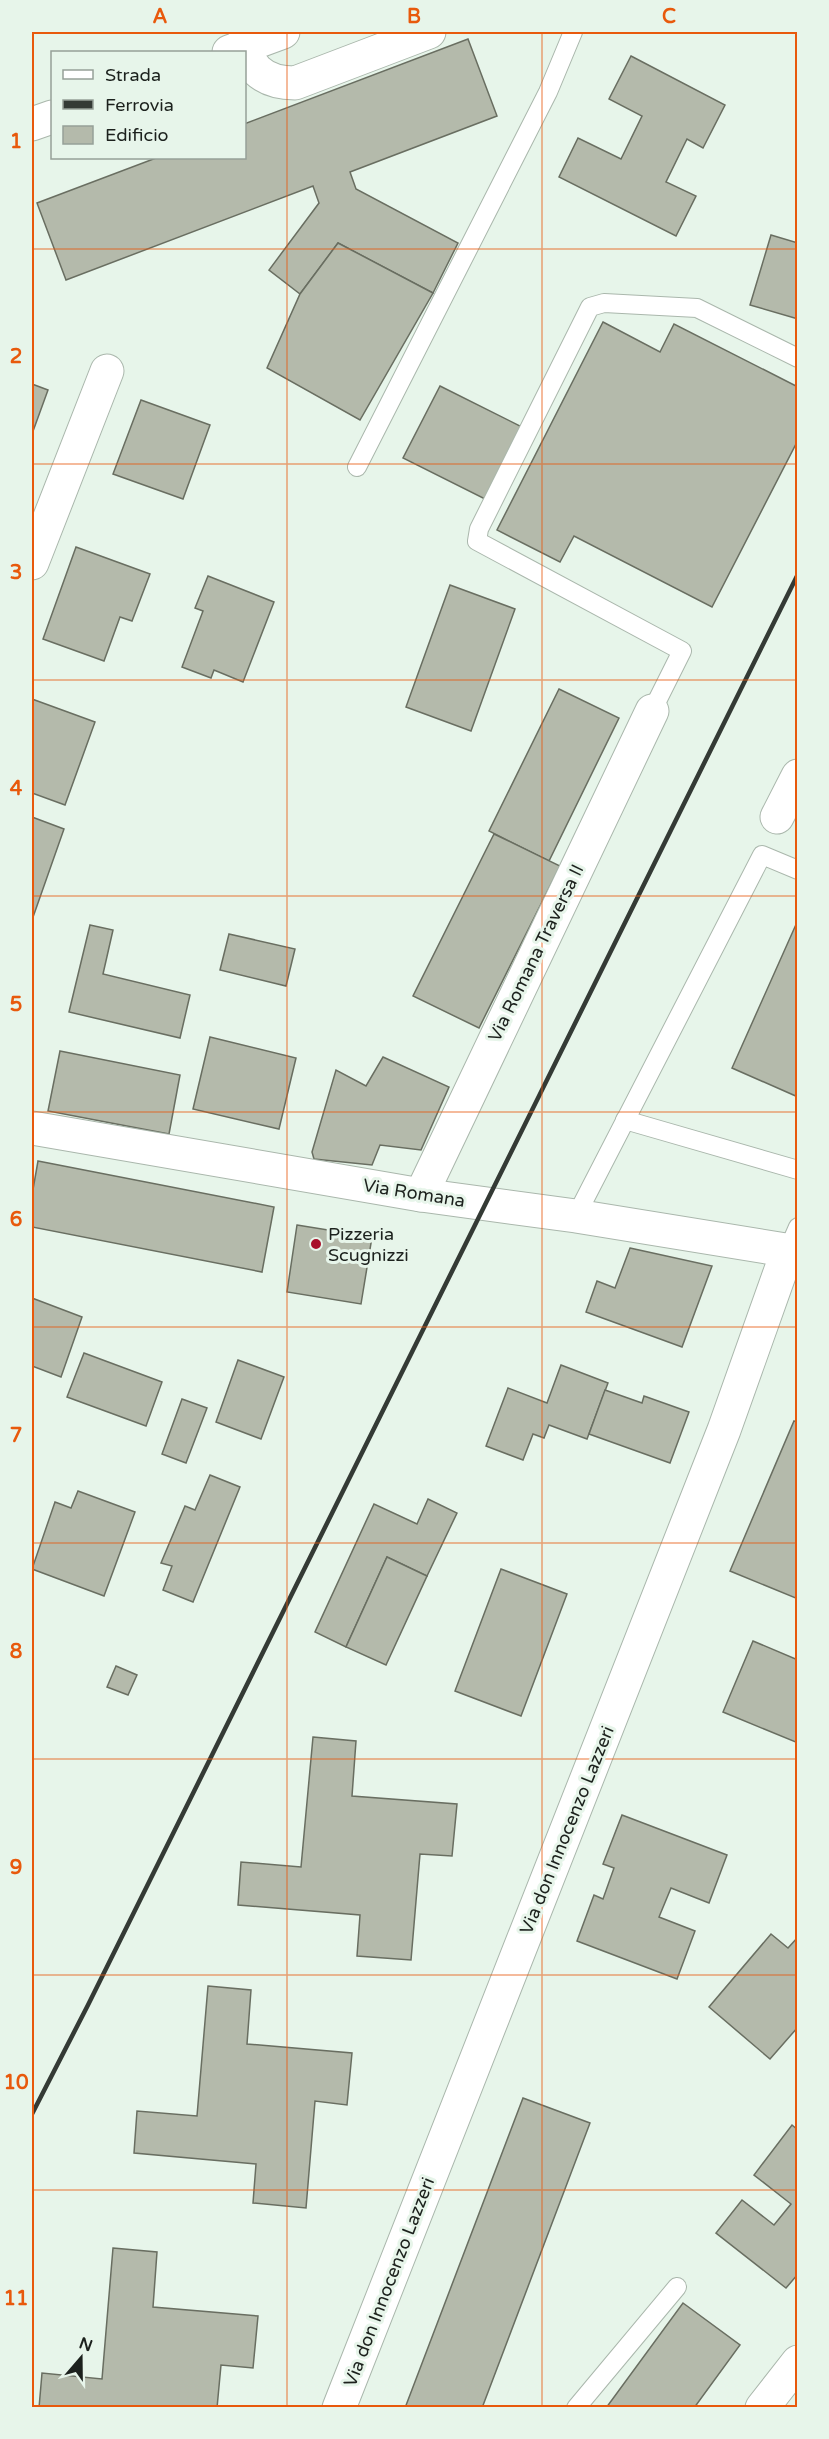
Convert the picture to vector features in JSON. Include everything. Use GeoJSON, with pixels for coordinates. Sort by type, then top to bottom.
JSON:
{"type":"FeatureCollection","features":[{"type":"Feature","properties":{"kind":"street"},"geometry":{"type":"LineString","coordinates":[[240,43],[283,32]]}},
{"type":"Feature","properties":{"kind":"street"},"geometry":{"type":"LineString","coordinates":[[246,54],[254,68],[266,77],[278,83],[295,83],[429,32]]}},
{"type":"Feature","properties":{"kind":"street"},"geometry":{"type":"LineString","coordinates":[[32,124],[51,117]]}},
{"type":"Feature","properties":{"kind":"street"},"geometry":{"type":"LineString","coordinates":[[32,563],[107,371]]}},
{"type":"Feature","properties":{"kind":"street","name":"Via Romana Traversa II"},"geometry":{"type":"LineString","coordinates":[[421,1195],[652,711]]}},
{"type":"Feature","properties":{"kind":"street"},"geometry":{"type":"LineString","coordinates":[[777,817],[798,776]]}},
{"type":"Feature","properties":{"kind":"street","name":"Via Romana"},"geometry":{"type":"LineString","coordinates":[[32,1128],[421,1195],[794,1243]]}},
{"type":"Feature","properties":{"kind":"street","name":"Via don Innocenzo Lazzeri"},"geometry":{"type":"LineString","coordinates":[[339,2408],[720,1441],[794,1243]]}},
{"type":"Feature","properties":{"kind":"street"},"geometry":{"type":"LineString","coordinates":[[762,2408],[798,2362]]}},
{"type":"Feature","properties":{"kind":"lane"},"geometry":{"type":"LineString","coordinates":[[357,467],[548,92],[573,32]]}},
{"type":"Feature","properties":{"kind":"lane"},"geometry":{"type":"LineString","coordinates":[[652,711],[682,651],[477,541],[479,529],[590,307],[604,303],[697,308],[798,358]]}},
{"type":"Feature","properties":{"kind":"lane"},"geometry":{"type":"LineString","coordinates":[[576,1216],[762,855],[798,870]]}},
{"type":"Feature","properties":{"kind":"lane"},"geometry":{"type":"LineString","coordinates":[[624,1120],[798,1170]]}},
{"type":"Feature","properties":{"kind":"lane"},"geometry":{"type":"LineString","coordinates":[[576,2408],[677,2287]]}},
{"type":"Feature","properties":{"kind":"building"},"geometry":{"type":"Polygon","coordinates":[[[468,39],[497,116],[350,172],[356,189],[458,243],[433,293],[338,243],[300,294],[269,270],[319,203],[313,186],[66,280],[37,203],[153,159],[246,159],[246,123],[468,39]]]}},
{"type":"Feature","properties":{"kind":"building"},"geometry":{"type":"Polygon","coordinates":[[[631,56],[725,105],[703,148],[687,139],[666,182],[696,196],[676,236],[559,177],[578,138],[621,159],[642,116],[609,99],[631,56]]]}},
{"type":"Feature","properties":{"kind":"building"},"geometry":{"type":"Polygon","coordinates":[[[771,235],[798,243],[798,319],[750,305],[771,235]]]}},
{"type":"Feature","properties":{"kind":"building"},"geometry":{"type":"Polygon","coordinates":[[[338,243],[433,293],[360,420],[267,368],[300,294],[338,243]]]}},
{"type":"Feature","properties":{"kind":"building"},"geometry":{"type":"Polygon","coordinates":[[[603,322],[660,352],[674,324],[798,387],[798,440],[712,607],[574,536],[560,562],[497,530],[603,322]]]}},
{"type":"Feature","properties":{"kind":"building"},"geometry":{"type":"Polygon","coordinates":[[[32,384],[48,390],[32,434],[32,384]]]}},
{"type":"Feature","properties":{"kind":"building"},"geometry":{"type":"Polygon","coordinates":[[[440,386],[524,428],[487,500],[403,458],[440,386]]]}},
{"type":"Feature","properties":{"kind":"building"},"geometry":{"type":"Polygon","coordinates":[[[141,400],[210,425],[183,499],[113,474],[141,400]]]}},
{"type":"Feature","properties":{"kind":"building"},"geometry":{"type":"Polygon","coordinates":[[[76,547],[150,574],[132,621],[120,617],[104,661],[43,639],[76,547]]]}},
{"type":"Feature","properties":{"kind":"building"},"geometry":{"type":"Polygon","coordinates":[[[208,576],[274,602],[243,682],[214,670],[211,678],[182,667],[203,611],[195,608],[208,576]]]}},
{"type":"Feature","properties":{"kind":"building"},"geometry":{"type":"Polygon","coordinates":[[[450,585],[515,609],[471,731],[406,707],[450,585]]]}},
{"type":"Feature","properties":{"kind":"building"},"geometry":{"type":"Polygon","coordinates":[[[559,689],[619,718],[549,861],[489,831],[559,689]]]}},
{"type":"Feature","properties":{"kind":"building"},"geometry":{"type":"Polygon","coordinates":[[[32,699],[95,722],[65,805],[32,793],[32,699]]]}},
{"type":"Feature","properties":{"kind":"building"},"geometry":{"type":"Polygon","coordinates":[[[32,817],[64,829],[32,920],[32,817]]]}},
{"type":"Feature","properties":{"kind":"building"},"geometry":{"type":"Polygon","coordinates":[[[494,834],[560,866],[479,1028],[413,996],[494,834]]]}},
{"type":"Feature","properties":{"kind":"building"},"geometry":{"type":"Polygon","coordinates":[[[798,920],[798,1097],[732,1068],[798,920]]]}},
{"type":"Feature","properties":{"kind":"building"},"geometry":{"type":"Polygon","coordinates":[[[90,925],[113,930],[103,974],[190,995],[180,1038],[69,1012],[90,925]]]}},
{"type":"Feature","properties":{"kind":"building"},"geometry":{"type":"Polygon","coordinates":[[[229,934],[295,949],[286,986],[220,970],[229,934]]]}},
{"type":"Feature","properties":{"kind":"building"},"geometry":{"type":"Polygon","coordinates":[[[210,1037],[296,1058],[279,1129],[193,1109],[210,1037]]]}},
{"type":"Feature","properties":{"kind":"building"},"geometry":{"type":"Polygon","coordinates":[[[60,1051],[180,1075],[169,1134],[48,1111],[60,1051]]]}},
{"type":"Feature","properties":{"kind":"building"},"geometry":{"type":"Polygon","coordinates":[[[383,1057],[449,1087],[421,1150],[380,1145],[372,1165],[314,1159],[312,1152],[336,1070],[366,1086],[383,1057]]]}},
{"type":"Feature","properties":{"kind":"building"},"geometry":{"type":"Polygon","coordinates":[[[38,1161],[274,1207],[262,1272],[32,1227],[32,1195],[38,1161]]]}},
{"type":"Feature","properties":{"kind":"building"},"geometry":{"type":"Polygon","coordinates":[[[297,1225],[372,1237],[361,1304],[287,1292],[297,1225]]]}},
{"type":"Feature","properties":{"kind":"building"},"geometry":{"type":"Polygon","coordinates":[[[630,1248],[712,1266],[682,1347],[586,1312],[597,1281],[615,1288],[630,1248]]]}},
{"type":"Feature","properties":{"kind":"building"},"geometry":{"type":"Polygon","coordinates":[[[32,1298],[82,1317],[61,1377],[32,1366],[32,1298]]]}},
{"type":"Feature","properties":{"kind":"building"},"geometry":{"type":"Polygon","coordinates":[[[84,1353],[162,1382],[146,1426],[67,1397],[84,1353]]]}},
{"type":"Feature","properties":{"kind":"building"},"geometry":{"type":"Polygon","coordinates":[[[238,1360],[284,1377],[261,1439],[216,1422],[238,1360]]]}},
{"type":"Feature","properties":{"kind":"building"},"geometry":{"type":"Polygon","coordinates":[[[561,1365],[608,1383],[587,1439],[549,1425],[544,1438],[533,1434],[523,1460],[486,1446],[508,1388],[547,1403],[561,1365]]]}},
{"type":"Feature","properties":{"kind":"building"},"geometry":{"type":"Polygon","coordinates":[[[605,1390],[642,1403],[644,1396],[689,1412],[670,1463],[589,1434],[605,1390]]]}},
{"type":"Feature","properties":{"kind":"building"},"geometry":{"type":"Polygon","coordinates":[[[182,1399],[207,1408],[186,1463],[162,1454],[182,1399]]]}},
{"type":"Feature","properties":{"kind":"building"},"geometry":{"type":"Polygon","coordinates":[[[794,1421],[798,1422],[798,1599],[730,1571],[794,1421]]]}},
{"type":"Feature","properties":{"kind":"building"},"geometry":{"type":"Polygon","coordinates":[[[210,1475],[240,1487],[193,1602],[163,1590],[172,1566],[161,1563],[185,1506],[195,1510],[210,1475]]]}},
{"type":"Feature","properties":{"kind":"building"},"geometry":{"type":"Polygon","coordinates":[[[78,1491],[135,1512],[104,1596],[32,1569],[55,1502],[71,1508],[78,1491]]]}},
{"type":"Feature","properties":{"kind":"building"},"geometry":{"type":"Polygon","coordinates":[[[428,1499],[457,1513],[427,1576],[387,1557],[346,1647],[315,1632],[374,1504],[417,1524],[428,1499]]]}},
{"type":"Feature","properties":{"kind":"building"},"geometry":{"type":"Polygon","coordinates":[[[387,1557],[427,1576],[386,1665],[346,1647],[387,1557]]]}},
{"type":"Feature","properties":{"kind":"building"},"geometry":{"type":"Polygon","coordinates":[[[501,1569],[567,1594],[521,1716],[455,1691],[501,1569]]]}},
{"type":"Feature","properties":{"kind":"building"},"geometry":{"type":"Polygon","coordinates":[[[753,1641],[798,1660],[798,1743],[723,1712],[753,1641]]]}},
{"type":"Feature","properties":{"kind":"building"},"geometry":{"type":"Polygon","coordinates":[[[116,1666],[137,1675],[128,1695],[107,1687],[116,1666]]]}},
{"type":"Feature","properties":{"kind":"building"},"geometry":{"type":"Polygon","coordinates":[[[313,1737],[356,1741],[352,1796],[457,1804],[452,1856],[420,1854],[411,1960],[357,1956],[360,1915],[238,1905],[241,1862],[301,1867],[313,1737]]]}},
{"type":"Feature","properties":{"kind":"building"},"geometry":{"type":"Polygon","coordinates":[[[622,1815],[727,1855],[709,1903],[671,1888],[659,1917],[695,1931],[677,1979],[577,1941],[594,1895],[603,1899],[614,1868],[603,1864],[622,1815]]]}},
{"type":"Feature","properties":{"kind":"building"},"geometry":{"type":"Polygon","coordinates":[[[771,1934],[788,1948],[798,1937],[798,2027],[770,2059],[709,2007],[771,1934]]]}},
{"type":"Feature","properties":{"kind":"building"},"geometry":{"type":"Polygon","coordinates":[[[208,1986],[251,1990],[247,2044],[352,2053],[347,2105],[315,2101],[306,2208],[253,2203],[256,2164],[134,2153],[137,2111],[197,2116],[208,1986]]]}},
{"type":"Feature","properties":{"kind":"building"},"geometry":{"type":"Polygon","coordinates":[[[523,2098],[590,2123],[482,2408],[405,2408],[523,2098]]]}},
{"type":"Feature","properties":{"kind":"building"},"geometry":{"type":"Polygon","coordinates":[[[792,2125],[798,2130],[798,2274],[786,2288],[716,2233],[742,2200],[774,2225],[791,2204],[754,2175],[792,2125]]]}},
{"type":"Feature","properties":{"kind":"building"},"geometry":{"type":"Polygon","coordinates":[[[113,2248],[157,2252],[153,2307],[258,2316],[253,2368],[221,2365],[217,2408],[39,2408],[42,2373],[102,2379],[113,2248]]]}},
{"type":"Feature","properties":{"kind":"building"},"geometry":{"type":"Polygon","coordinates":[[[683,2303],[740,2345],[694,2408],[606,2408],[683,2303]]]}},
{"type":"Feature","properties":{"kind":"railway"},"geometry":{"type":"LineString","coordinates":[[32,2114],[798,574]]}},
{"type":"Feature","properties":{"kind":"place","name":"Pizzeria Scugnizzi"},"geometry":{"type":"Point","coordinates":[316,1244]}}]}
